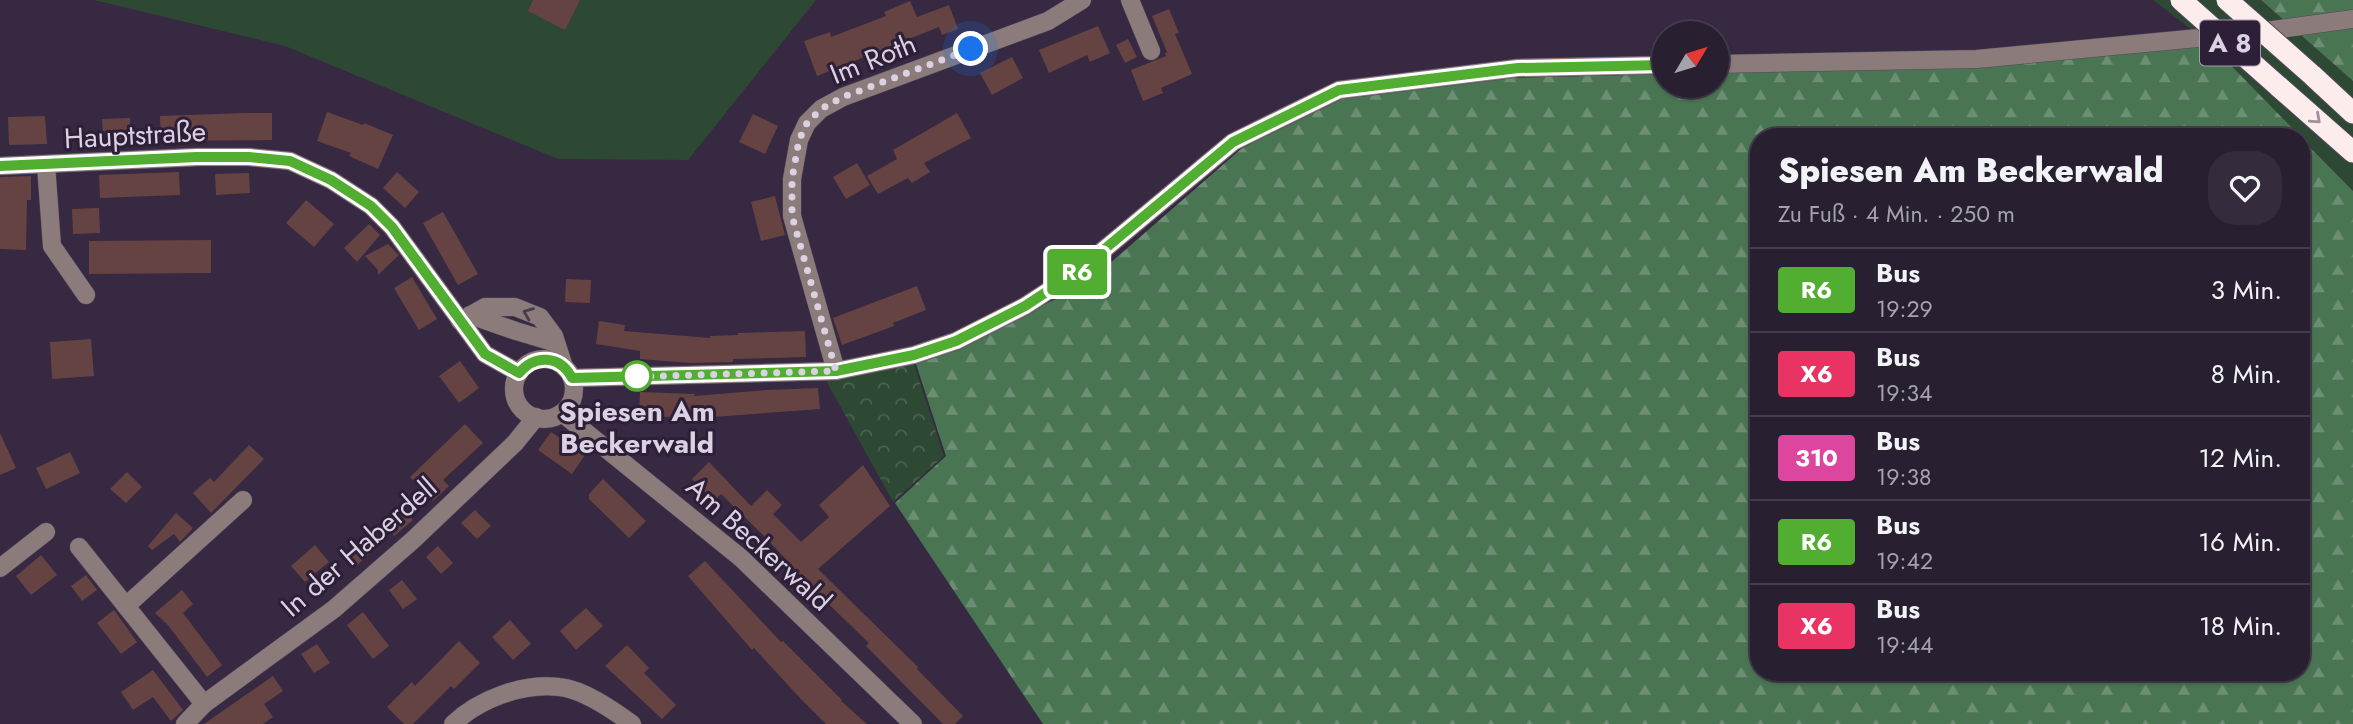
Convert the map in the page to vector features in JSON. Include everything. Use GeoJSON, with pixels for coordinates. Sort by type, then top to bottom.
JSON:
{"type":"FeatureCollection","features":[{"type":"Feature","properties":{"kind":"highway","name":"A 8"},"geometry":{"type":"LineString","coordinates":[[2181,0],[2353,152]]}},
{"type":"Feature","properties":{"kind":"highway","name":"A 8"},"geometry":{"type":"LineString","coordinates":[[2227,0],[2353,113]]}},
{"type":"Feature","properties":{"kind":"street","name":"Im Roth"},"geometry":{"type":"LineString","coordinates":[[836,371],[792,216],[792,179],[799,140],[807,123],[821,109],[843,97],[1048,21],[1082,0]]}},
{"type":"Feature","properties":{"kind":"street"},"geometry":{"type":"LineString","coordinates":[[1130,0],[1151,51]]}},
{"type":"Feature","properties":{"kind":"street"},"geometry":{"type":"LineString","coordinates":[[1729,64],[1976,59],[2252,33],[2353,19]]}},
{"type":"Feature","properties":{"kind":"street"},"geometry":{"type":"LineString","coordinates":[[465,318],[485,307],[515,307],[540,317],[556,343],[568,372],[573,397],[562,413],[545,418],[536,417],[521,407],[514,390],[519,373],[540,359],[549,359],[568,372],[836,371],[914,355],[956,341],[1025,306],[1077,272],[1233,142],[1339,90],[1518,68],[1652,65]]}},
{"type":"Feature","properties":{"kind":"street","name":"Hauptstraße"},"geometry":{"type":"LineString","coordinates":[[0,166],[197,157],[249,157],[290,161],[331,180],[371,206],[392,227],[465,318],[485,354],[519,373]]}},
{"type":"Feature","properties":{"kind":"street"},"geometry":{"type":"LineString","coordinates":[[46,165],[52,246],[86,295]]}},
{"type":"Feature","properties":{"kind":"street","name":"Am Beckerwald"},"geometry":{"type":"LineString","coordinates":[[562,413],[741,558],[913,724]]}},
{"type":"Feature","properties":{"kind":"street","name":"In der Haberdell"},"geometry":{"type":"LineString","coordinates":[[185,724],[204,704],[334,609],[413,540],[506,452],[536,417]]}},
{"type":"Feature","properties":{"kind":"street"},"geometry":{"type":"LineString","coordinates":[[126,606],[243,500]]}},
{"type":"Feature","properties":{"kind":"street"},"geometry":{"type":"LineString","coordinates":[[0,568],[46,532]]}},
{"type":"Feature","properties":{"kind":"street"},"geometry":{"type":"LineString","coordinates":[[79,547],[204,704]]}},
{"type":"Feature","properties":{"kind":"street"},"geometry":{"type":"LineString","coordinates":[[453,724],[462,715],[494,698],[521,690],[560,687],[602,703],[632,724]]}},
{"type":"Feature","properties":{"kind":"green space"},"geometry":{"type":"Polygon","coordinates":[[[94,0],[816,0],[688,160],[558,159],[285,46],[94,0]]]}},
{"type":"Feature","properties":{"kind":"green space"},"geometry":{"type":"Polygon","coordinates":[[[2153,0],[2261,0],[2353,81],[2353,191],[2310,147],[2310,128],[2292,128],[2209,43],[2153,0]]]}},
{"type":"Feature","properties":{"kind":"green space"},"geometry":{"type":"Polygon","coordinates":[[[2261,0],[2353,0],[2353,81],[2261,0]]]}},
{"type":"Feature","properties":{"kind":"green space"},"geometry":{"type":"Polygon","coordinates":[[[2209,43],[2292,128],[1750,128],[1750,681],[2310,681],[2310,147],[2353,191],[2353,724],[1043,724],[895,503],[946,456],[914,358],[960,345],[1085,285],[1241,149],[1342,94],[1508,78],[1652,74],[1652,98],[1729,98],[1729,73],[2006,65],[2209,43]]]}},
{"type":"Feature","properties":{"kind":"green space"},"geometry":{"type":"Polygon","coordinates":[[[912,358],[944,456],[893,502],[823,375],[912,358]]]}},
{"type":"Feature","properties":{"kind":"building"},"geometry":{"type":"Polygon","coordinates":[[[533,0],[580,0],[565,30],[528,11],[533,0]]]}},
{"type":"Feature","properties":{"kind":"building"},"geometry":{"type":"Polygon","coordinates":[[[910,1],[917,17],[949,5],[958,29],[942,35],[939,27],[817,76],[804,41],[830,32],[831,37],[886,16],[884,12],[910,1]]]}},
{"type":"Feature","properties":{"kind":"building"},"geometry":{"type":"Polygon","coordinates":[[[1169,9],[1179,33],[1175,34],[1192,74],[1161,88],[1163,93],[1143,101],[1131,70],[1166,56],[1167,52],[1152,16],[1169,9]]]}},
{"type":"Feature","properties":{"kind":"building"},"geometry":{"type":"Polygon","coordinates":[[[1098,26],[1110,53],[1090,62],[1087,55],[1049,73],[1039,50],[1098,26]]]}},
{"type":"Feature","properties":{"kind":"building"},"geometry":{"type":"Polygon","coordinates":[[[1128,39],[1137,57],[1125,63],[1116,45],[1128,39]]]}},
{"type":"Feature","properties":{"kind":"building"},"geometry":{"type":"Polygon","coordinates":[[[1012,57],[1023,78],[992,95],[980,73],[1012,57]]]}},
{"type":"Feature","properties":{"kind":"building"},"geometry":{"type":"Polygon","coordinates":[[[327,112],[393,135],[378,169],[349,156],[351,153],[317,141],[327,112]]]}},
{"type":"Feature","properties":{"kind":"building"},"geometry":{"type":"Polygon","coordinates":[[[272,113],[272,140],[161,141],[160,116],[272,113]]]}},
{"type":"Feature","properties":{"kind":"building"},"geometry":{"type":"Polygon","coordinates":[[[957,113],[971,138],[924,163],[930,172],[912,183],[908,178],[878,194],[867,176],[897,159],[893,150],[957,113]]]}},
{"type":"Feature","properties":{"kind":"building"},"geometry":{"type":"Polygon","coordinates":[[[753,114],[778,126],[765,154],[739,142],[753,114]]]}},
{"type":"Feature","properties":{"kind":"building"},"geometry":{"type":"Polygon","coordinates":[[[45,116],[47,144],[9,145],[8,117],[45,116]]]}},
{"type":"Feature","properties":{"kind":"building"},"geometry":{"type":"Polygon","coordinates":[[[130,118],[131,138],[103,139],[102,119],[130,118]]]}},
{"type":"Feature","properties":{"kind":"building"},"geometry":{"type":"Polygon","coordinates":[[[857,163],[870,185],[846,199],[833,177],[857,163]]]}},
{"type":"Feature","properties":{"kind":"building"},"geometry":{"type":"Polygon","coordinates":[[[179,172],[180,195],[100,198],[99,175],[179,172]]]}},
{"type":"Feature","properties":{"kind":"building"},"geometry":{"type":"Polygon","coordinates":[[[397,172],[419,192],[405,208],[383,188],[397,172]]]}},
{"type":"Feature","properties":{"kind":"building"},"geometry":{"type":"Polygon","coordinates":[[[249,173],[250,193],[216,195],[215,174],[249,173]]]}},
{"type":"Feature","properties":{"kind":"building"},"geometry":{"type":"Polygon","coordinates":[[[31,176],[31,200],[27,200],[26,250],[0,249],[0,177],[31,176]]]}},
{"type":"Feature","properties":{"kind":"building"},"geometry":{"type":"Polygon","coordinates":[[[775,196],[785,235],[761,241],[751,202],[775,196]]]}},
{"type":"Feature","properties":{"kind":"building"},"geometry":{"type":"Polygon","coordinates":[[[306,200],[334,224],[314,247],[286,223],[306,200]]]}},
{"type":"Feature","properties":{"kind":"building"},"geometry":{"type":"Polygon","coordinates":[[[99,208],[100,233],[73,234],[72,209],[99,208]]]}},
{"type":"Feature","properties":{"kind":"building"},"geometry":{"type":"Polygon","coordinates":[[[443,212],[478,274],[458,285],[423,223],[443,212]]]}},
{"type":"Feature","properties":{"kind":"building"},"geometry":{"type":"Polygon","coordinates":[[[369,224],[380,235],[357,262],[344,248],[369,224]]]}},
{"type":"Feature","properties":{"kind":"building"},"geometry":{"type":"Polygon","coordinates":[[[211,240],[211,273],[89,274],[89,241],[211,240]]]}},
{"type":"Feature","properties":{"kind":"building"},"geometry":{"type":"Polygon","coordinates":[[[388,244],[399,255],[378,275],[378,270],[365,256],[388,244]]]}},
{"type":"Feature","properties":{"kind":"building"},"geometry":{"type":"Polygon","coordinates":[[[412,277],[437,319],[419,330],[394,288],[412,277]]]}},
{"type":"Feature","properties":{"kind":"building"},"geometry":{"type":"Polygon","coordinates":[[[566,279],[591,280],[590,303],[565,302],[566,279]]]}},
{"type":"Feature","properties":{"kind":"building"},"geometry":{"type":"Polygon","coordinates":[[[917,286],[926,310],[893,323],[894,326],[842,345],[833,318],[917,286]]]}},
{"type":"Feature","properties":{"kind":"building"},"geometry":{"type":"Polygon","coordinates":[[[599,321],[625,325],[624,331],[710,338],[738,333],[805,331],[806,357],[690,363],[640,359],[640,351],[596,344],[599,321]]]}},
{"type":"Feature","properties":{"kind":"building"},"geometry":{"type":"Polygon","coordinates":[[[91,339],[94,376],[52,379],[50,342],[91,339]]]}},
{"type":"Feature","properties":{"kind":"building"},"geometry":{"type":"Polygon","coordinates":[[[460,361],[479,388],[459,403],[439,376],[460,361]]]}},
{"type":"Feature","properties":{"kind":"building"},"geometry":{"type":"Polygon","coordinates":[[[818,388],[820,409],[699,418],[639,416],[640,392],[695,394],[694,396],[818,388]]]}},
{"type":"Feature","properties":{"kind":"building"},"geometry":{"type":"Polygon","coordinates":[[[465,424],[483,443],[443,480],[449,486],[433,501],[410,477],[465,424]]]}},
{"type":"Feature","properties":{"kind":"building"},"geometry":{"type":"Polygon","coordinates":[[[551,432],[585,455],[572,474],[538,450],[551,432]]]}},
{"type":"Feature","properties":{"kind":"building"},"geometry":{"type":"Polygon","coordinates":[[[0,433],[16,468],[0,475],[0,433]]]}},
{"type":"Feature","properties":{"kind":"building"},"geometry":{"type":"Polygon","coordinates":[[[249,445],[264,459],[211,513],[193,493],[210,478],[214,482],[249,445]]]}},
{"type":"Feature","properties":{"kind":"building"},"geometry":{"type":"Polygon","coordinates":[[[70,452],[80,473],[46,489],[36,468],[70,452]]]}},
{"type":"Feature","properties":{"kind":"building"},"geometry":{"type":"Polygon","coordinates":[[[709,462],[751,506],[767,490],[782,505],[773,514],[801,542],[829,517],[819,505],[863,465],[890,506],[818,569],[918,667],[963,716],[955,724],[943,724],[866,646],[869,643],[721,494],[714,501],[692,479],[709,462]]]}},
{"type":"Feature","properties":{"kind":"building"},"geometry":{"type":"Polygon","coordinates":[[[127,472],[142,487],[126,503],[110,489],[127,472]]]}},
{"type":"Feature","properties":{"kind":"building"},"geometry":{"type":"Polygon","coordinates":[[[603,479],[646,521],[629,538],[589,499],[589,494],[603,479]]]}},
{"type":"Feature","properties":{"kind":"building"},"geometry":{"type":"Polygon","coordinates":[[[401,506],[413,520],[394,536],[383,522],[401,506]]]}},
{"type":"Feature","properties":{"kind":"building"},"geometry":{"type":"Polygon","coordinates":[[[475,510],[491,526],[477,539],[461,523],[475,510]]]}},
{"type":"Feature","properties":{"kind":"building"},"geometry":{"type":"Polygon","coordinates":[[[176,513],[193,528],[180,542],[174,534],[152,550],[148,546],[176,513]]]}},
{"type":"Feature","properties":{"kind":"building"},"geometry":{"type":"Polygon","coordinates":[[[362,538],[374,550],[355,567],[344,555],[362,538]]]}},
{"type":"Feature","properties":{"kind":"building"},"geometry":{"type":"Polygon","coordinates":[[[315,545],[329,562],[305,582],[291,566],[315,545]]]}},
{"type":"Feature","properties":{"kind":"building"},"geometry":{"type":"Polygon","coordinates":[[[438,546],[453,563],[441,574],[426,557],[438,546]]]}},
{"type":"Feature","properties":{"kind":"building"},"geometry":{"type":"Polygon","coordinates":[[[41,555],[57,575],[31,595],[16,576],[41,555]]]}},
{"type":"Feature","properties":{"kind":"building"},"geometry":{"type":"Polygon","coordinates":[[[705,561],[781,642],[783,641],[867,724],[826,724],[754,648],[752,650],[688,576],[705,561]]]}},
{"type":"Feature","properties":{"kind":"building"},"geometry":{"type":"Polygon","coordinates":[[[86,575],[97,590],[82,601],[71,586],[86,575]]]}},
{"type":"Feature","properties":{"kind":"building"},"geometry":{"type":"Polygon","coordinates":[[[402,580],[417,599],[403,609],[389,590],[402,580]]]}},
{"type":"Feature","properties":{"kind":"building"},"geometry":{"type":"Polygon","coordinates":[[[182,590],[193,604],[183,613],[222,665],[207,677],[168,625],[155,613],[182,590]]]}},
{"type":"Feature","properties":{"kind":"building"},"geometry":{"type":"Polygon","coordinates":[[[586,608],[603,626],[576,650],[560,631],[586,608]]]}},
{"type":"Feature","properties":{"kind":"building"},"geometry":{"type":"Polygon","coordinates":[[[114,610],[137,642],[121,654],[97,623],[114,610]]]}},
{"type":"Feature","properties":{"kind":"building"},"geometry":{"type":"Polygon","coordinates":[[[363,612],[389,646],[373,659],[347,625],[363,612]]]}},
{"type":"Feature","properties":{"kind":"building"},"geometry":{"type":"Polygon","coordinates":[[[510,620],[531,644],[513,660],[492,637],[510,620]]]}},
{"type":"Feature","properties":{"kind":"building"},"geometry":{"type":"Polygon","coordinates":[[[459,641],[480,663],[454,689],[451,686],[413,724],[404,724],[387,707],[412,682],[415,686],[459,641]]]}},
{"type":"Feature","properties":{"kind":"building"},"geometry":{"type":"Polygon","coordinates":[[[317,644],[330,663],[314,673],[301,654],[317,644]]]}},
{"type":"Feature","properties":{"kind":"building"},"geometry":{"type":"Polygon","coordinates":[[[627,645],[649,668],[644,673],[676,705],[662,719],[605,666],[627,645]]]}},
{"type":"Feature","properties":{"kind":"building"},"geometry":{"type":"Polygon","coordinates":[[[153,670],[183,710],[171,721],[153,697],[133,710],[121,692],[153,670]]]}},
{"type":"Feature","properties":{"kind":"building"},"geometry":{"type":"Polygon","coordinates":[[[273,676],[283,691],[264,704],[273,717],[263,724],[204,724],[273,676]]]}},
{"type":"Feature","properties":{"kind":"bus line","name":"R6"},"geometry":{"type":"LineString","coordinates":[[0,166],[197,157],[249,157],[290,161],[331,180],[371,206],[392,227],[485,354],[519,373],[525,366],[540,359],[557,362],[572,378],[836,371],[914,355],[956,341],[1025,306],[1077,272],[1233,142],[1339,90],[1518,68],[1652,65]]}},
{"type":"Feature","properties":{"kind":"place","name":"Spiesen Am Beckerwald"},"geometry":{"type":"Point","coordinates":[637,376]}},
{"type":"Feature","properties":{"kind":"route"},"geometry":{"type":"LineString","coordinates":[[637,376],[625,377],[836,371],[792,216],[792,179],[799,140],[807,123],[821,109],[843,97],[971,49]]}}]}
